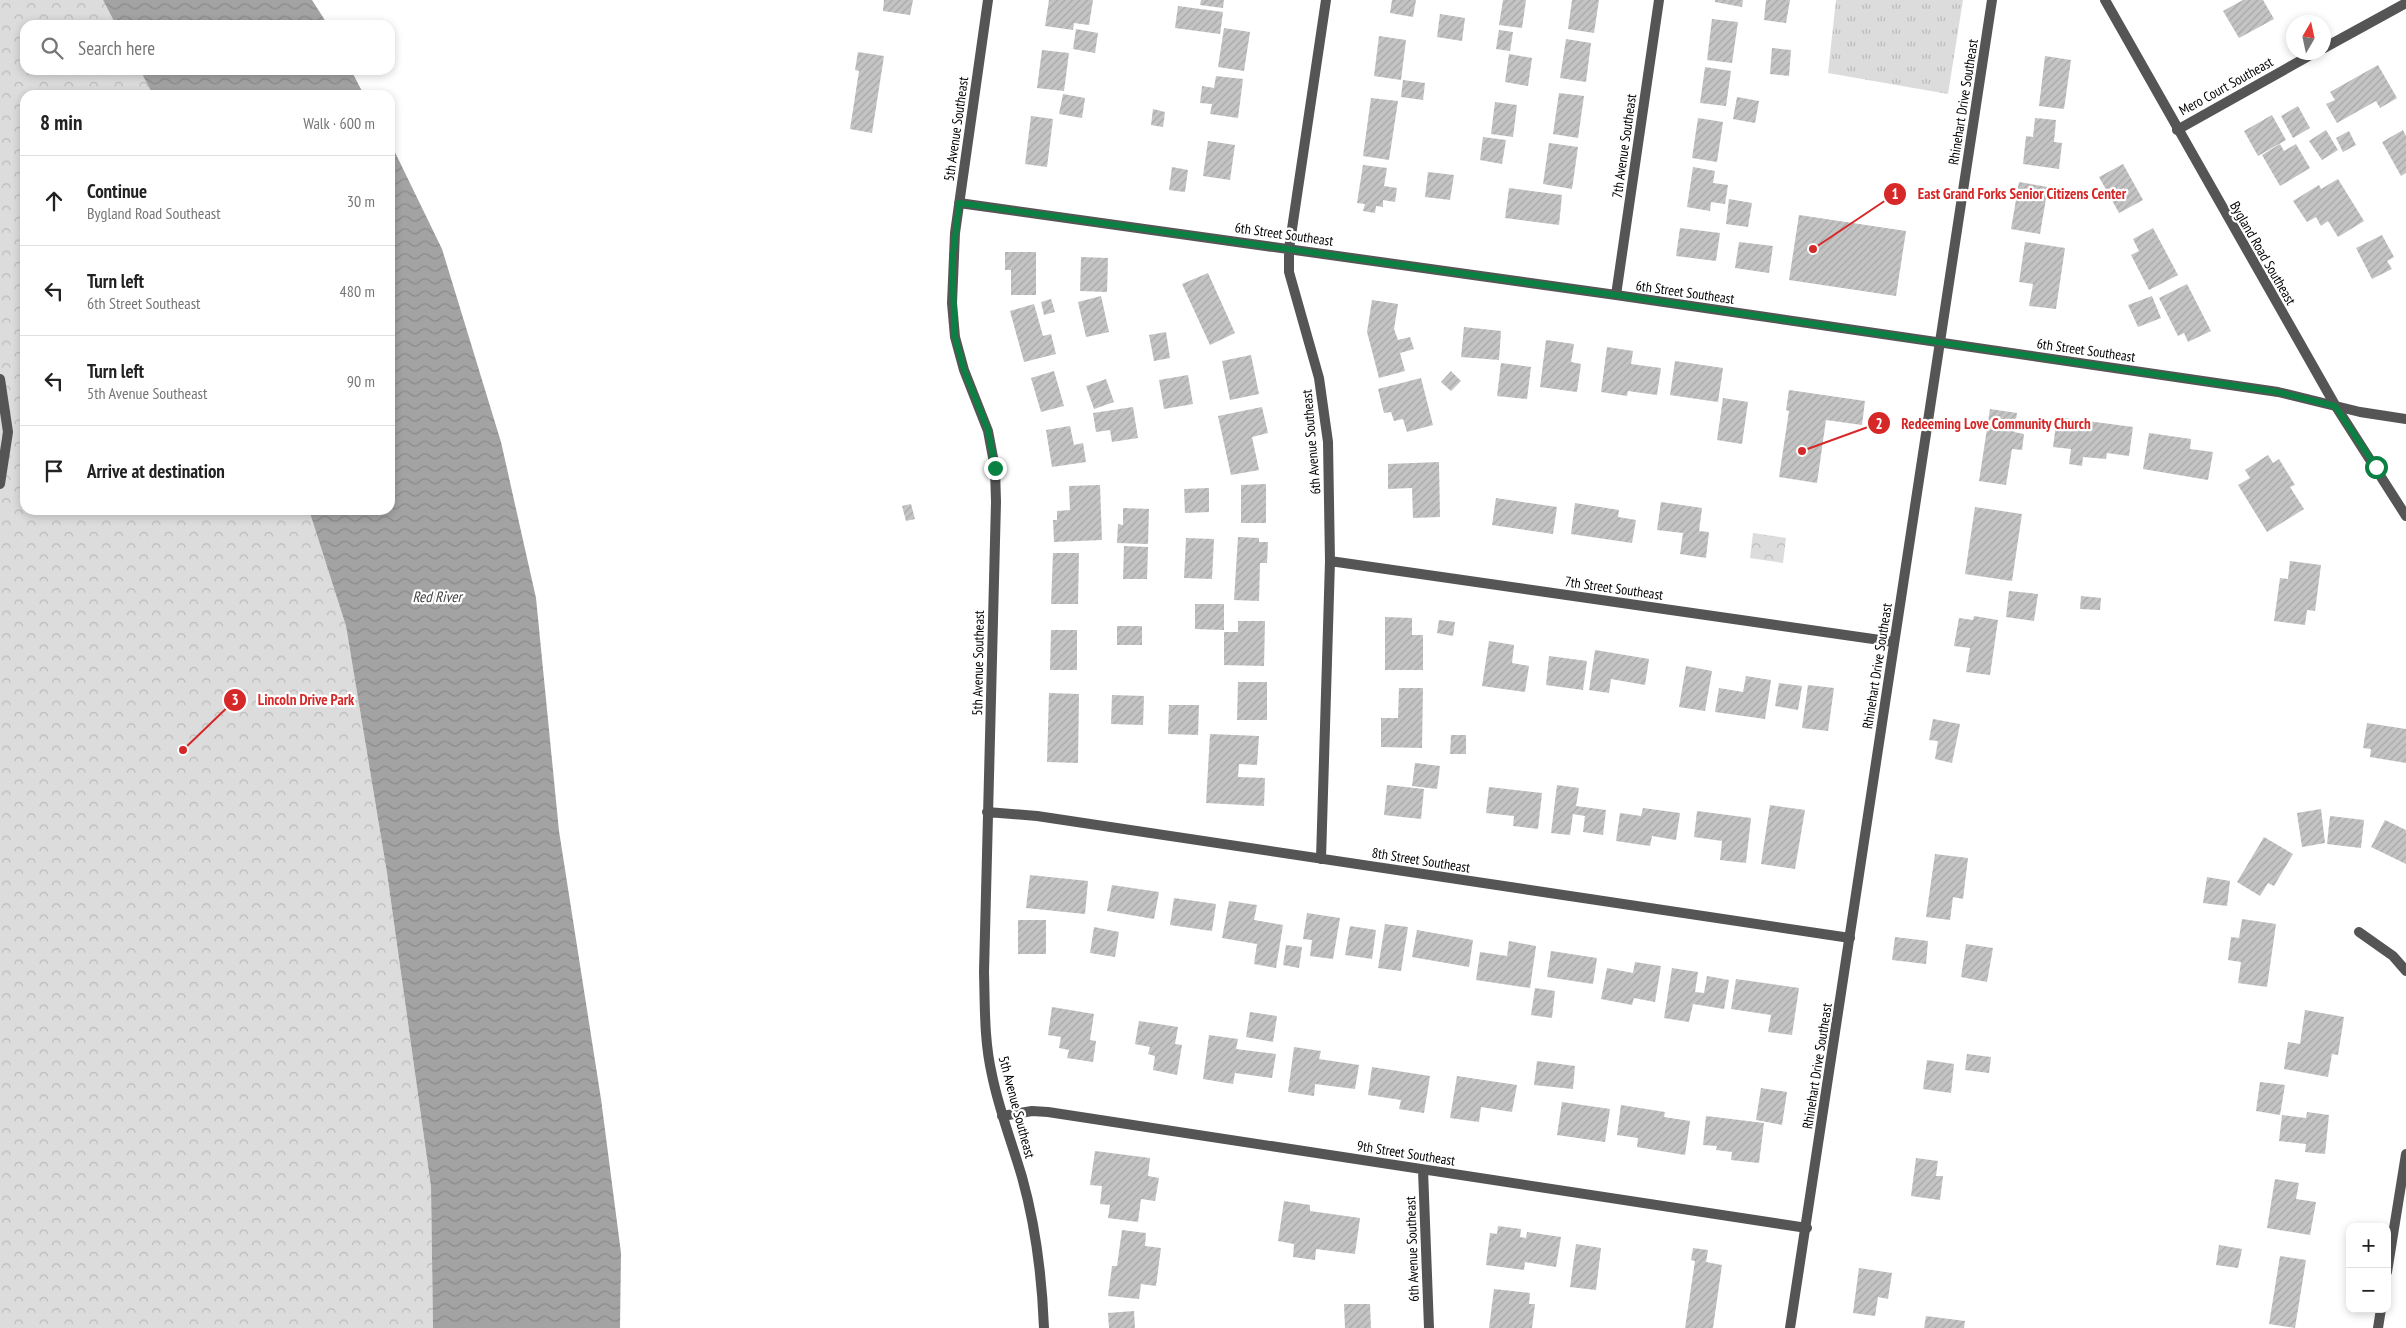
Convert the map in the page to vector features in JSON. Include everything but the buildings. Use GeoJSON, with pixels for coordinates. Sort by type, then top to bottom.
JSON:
{"type":"FeatureCollection","features":[{"type":"Feature","properties":{"kind":"street","name":"5th Avenue Southeast"},"geometry":{"type":"LineString","coordinates":[[988,0],[952,263],[955,337],[964,370],[988,430],[995,468],[996,502],[984,972],[987,1041],[991,1074],[1022,1178],[1037,1241],[1042,1277],[1044,1328]]}},
{"type":"Feature","properties":{"kind":"street","name":"6th Avenue Southeast"},"geometry":{"type":"LineString","coordinates":[[1321,859],[1330,561],[1330,489],[1324,406],[1319,378],[1289,272],[1288,249],[1326,0]]}},
{"type":"Feature","properties":{"kind":"street","name":"7th Avenue Southeast"},"geometry":{"type":"LineString","coordinates":[[1616,295],[1659,0]]}},
{"type":"Feature","properties":{"kind":"street","name":"Bygland Road Southeast"},"geometry":{"type":"LineString","coordinates":[[2104,0],[2176,130],[2335,406],[2406,516]]}},
{"type":"Feature","properties":{"kind":"street","name":"Rhinehart Drive Southeast"},"geometry":{"type":"LineString","coordinates":[[1790,1328],[1807,1228],[1991,3]]}},
{"type":"Feature","properties":{"kind":"street"},"geometry":{"type":"LineString","coordinates":[[2331,44],[2406,4]]}},
{"type":"Feature","properties":{"kind":"street","name":"Mero Court Southeast"},"geometry":{"type":"LineString","coordinates":[[2176,130],[2302,60]]}},
{"type":"Feature","properties":{"kind":"street","name":"6th Street Southeast"},"geometry":{"type":"LineString","coordinates":[[959,203],[1616,295],[2278,392],[2360,412],[2406,418]]}},
{"type":"Feature","properties":{"kind":"street"},"geometry":{"type":"LineString","coordinates":[[0,379],[8,432],[0,484]]}},
{"type":"Feature","properties":{"kind":"street","name":"7th Street Southeast"},"geometry":{"type":"LineString","coordinates":[[1330,561],[1894,642]]}},
{"type":"Feature","properties":{"kind":"street","name":"8th Street Southeast"},"geometry":{"type":"LineString","coordinates":[[987,812],[1029,815],[1850,938]]}},
{"type":"Feature","properties":{"kind":"street"},"geometry":{"type":"LineString","coordinates":[[2359,932],[2393,956],[2406,970]]}},
{"type":"Feature","properties":{"kind":"street","name":"9th Street Southeast"},"geometry":{"type":"LineString","coordinates":[[1002,1116],[1032,1111],[1048,1112],[1807,1228]]}},
{"type":"Feature","properties":{"kind":"street"},"geometry":{"type":"LineString","coordinates":[[2388,1268],[2406,1154]]}},
{"type":"Feature","properties":{"kind":"street","name":"6th Avenue Southeast"},"geometry":{"type":"LineString","coordinates":[[1423,1170],[1428,1328]]}},
{"type":"Feature","properties":{"kind":"street"},"geometry":{"type":"LineString","coordinates":[[2378,1328],[2380,1313]]}},
{"type":"Feature","properties":{"kind":"green space"},"geometry":{"type":"Polygon","coordinates":[[[0,0],[103,0],[113,20],[20,20],[20,75],[143,75],[150,90],[20,90],[20,515],[311,515],[346,626],[387,873],[431,1187],[433,1328],[0,1328],[0,0]]]}},
{"type":"Feature","properties":{"kind":"green space"},"geometry":{"type":"Polygon","coordinates":[[[1836,0],[1963,0],[1948,94],[1828,73],[1836,0]]]}},
{"type":"Feature","properties":{"kind":"green space"},"geometry":{"type":"Polygon","coordinates":[[[1753,533],[1786,538],[1783,563],[1750,558],[1753,533]]]}},
{"type":"Feature","properties":{"kind":"water"},"geometry":{"type":"Polygon","coordinates":[[[103,0],[312,0],[325,20],[113,20],[103,0]]]}},
{"type":"Feature","properties":{"kind":"water"},"geometry":{"type":"Polygon","coordinates":[[[143,75],[354,75],[361,90],[150,90],[143,75]]]}},
{"type":"Feature","properties":{"kind":"water","name":"Red River"},"geometry":{"type":"Polygon","coordinates":[[[395,152],[442,249],[501,442],[536,598],[559,831],[601,1099],[621,1253],[620,1328],[433,1328],[431,1187],[387,873],[346,626],[311,515],[395,515],[395,152]]]}},
{"type":"Feature","properties":{"kind":"place","name":"East Grand Forks Senior Citizens Center"},"geometry":{"type":"Point","coordinates":[1813,249]}},
{"type":"Feature","properties":{"kind":"place","name":"Redeeming Love Community Church"},"geometry":{"type":"Point","coordinates":[1802,451]}},
{"type":"Feature","properties":{"kind":"place","name":"Lincoln Drive Park"},"geometry":{"type":"Point","coordinates":[183,750]}},
{"type":"Feature","properties":{"kind":"route"},"geometry":{"type":"LineString","coordinates":[[995,468],[988,430],[964,370],[955,337],[952,304],[952,263],[959,203],[1616,295],[2278,392],[2335,406],[2376,467]]}}]}
